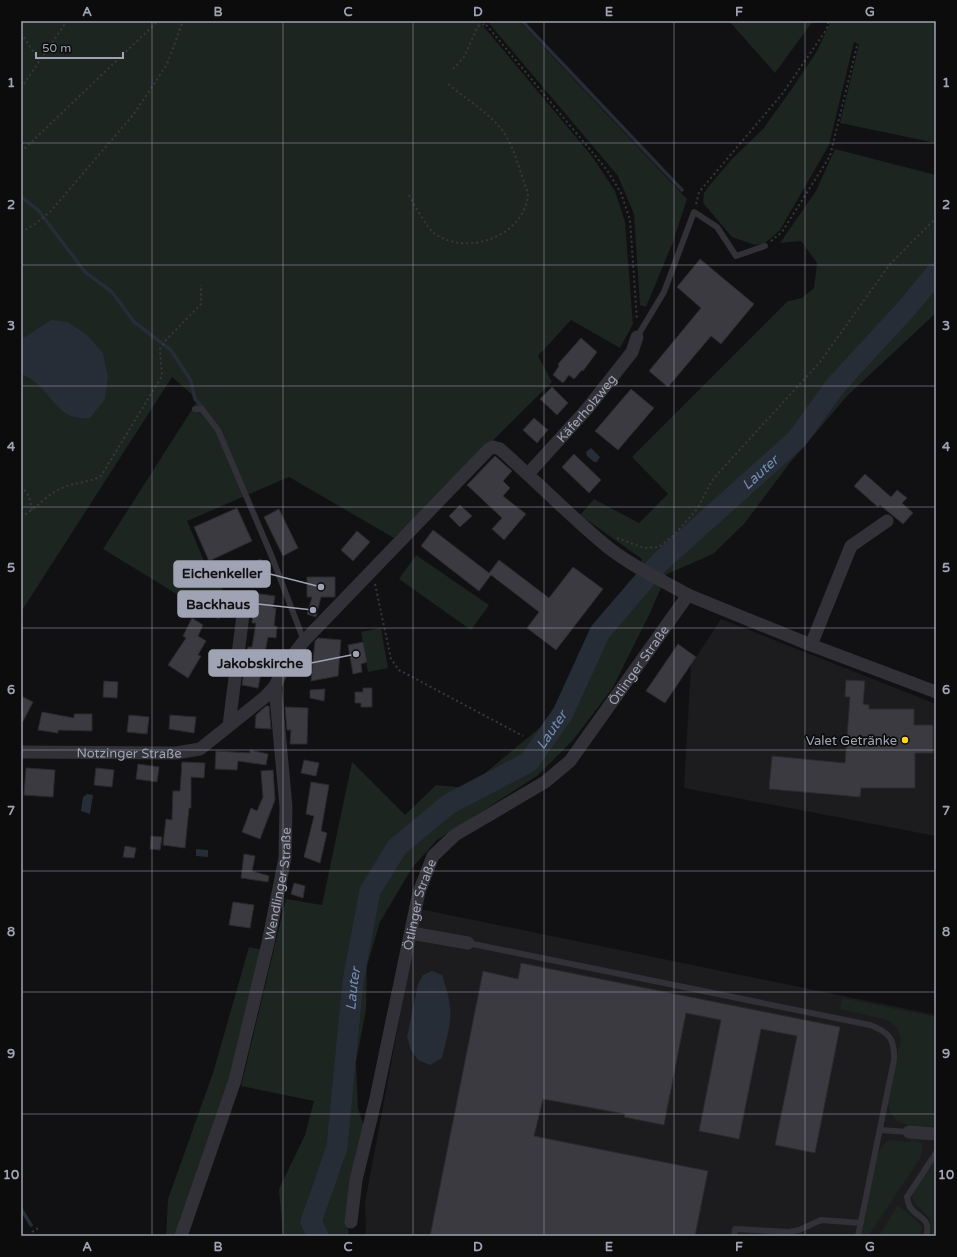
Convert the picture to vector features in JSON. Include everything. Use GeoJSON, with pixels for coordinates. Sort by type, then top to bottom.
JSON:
{"type":"FeatureCollection","features":[{"type":"Feature","properties":{"kind":"street","name":"Käferholzweg"},"geometry":{"type":"LineString","coordinates":[[528,474],[587,409],[632,352],[637,337]]}},
{"type":"Feature","properties":{"kind":"street"},"geometry":{"type":"LineString","coordinates":[[275,686],[284,667],[304,641],[489,449],[493,448],[500,449],[605,544],[634,565],[688,595],[811,645],[936,692]]}},
{"type":"Feature","properties":{"kind":"street"},"geometry":{"type":"LineString","coordinates":[[811,645],[851,546],[887,521]]}},
{"type":"Feature","properties":{"kind":"street","name":"Ötlinger Straße"},"geometry":{"type":"LineString","coordinates":[[351,1222],[356,1180],[376,1098],[419,892],[433,856],[455,835],[545,782],[570,761],[688,595]]}},
{"type":"Feature","properties":{"kind":"street"},"geometry":{"type":"LineString","coordinates":[[229,725],[244,608]]}},
{"type":"Feature","properties":{"kind":"street","name":"Notzinger Straße"},"geometry":{"type":"LineString","coordinates":[[21,752],[176,753],[200,749],[275,686]]}},
{"type":"Feature","properties":{"kind":"street","name":"Wendlinger Straße"},"geometry":{"type":"LineString","coordinates":[[181,1236],[235,1080],[268,943],[285,858],[286,807],[275,686]]}},
{"type":"Feature","properties":{"kind":"street"},"geometry":{"type":"LineString","coordinates":[[410,933],[468,943]]}},
{"type":"Feature","properties":{"kind":"street"},"geometry":{"type":"LineString","coordinates":[[909,1132],[936,1134]]}},
{"type":"Feature","properties":{"kind":"lane"},"geometry":{"type":"LineString","coordinates":[[637,337],[664,292],[694,212],[716,227],[736,256],[765,246]]}},
{"type":"Feature","properties":{"kind":"lane"},"geometry":{"type":"LineString","coordinates":[[195,409],[202,409],[218,430],[274,564],[304,641]]}},
{"type":"Feature","properties":{"kind":"lane"},"geometry":{"type":"LineString","coordinates":[[468,943],[870,1025],[882,1029],[893,1042],[895,1054],[858,1236]]}},
{"type":"Feature","properties":{"kind":"lane"},"geometry":{"type":"LineString","coordinates":[[880,1130],[909,1132]]}},
{"type":"Feature","properties":{"kind":"lane"},"geometry":{"type":"LineString","coordinates":[[926,1236],[928,1229],[925,1220],[910,1207],[907,1197],[936,1153]]}},
{"type":"Feature","properties":{"kind":"lane"},"geometry":{"type":"LineString","coordinates":[[734,1236],[735,1229],[789,1232],[799,1230],[821,1220],[861,1223]]}},
{"type":"Feature","properties":{"kind":"path"},"geometry":{"type":"LineString","coordinates":[[21,88],[67,21]]}},
{"type":"Feature","properties":{"kind":"path"},"geometry":{"type":"LineString","coordinates":[[21,152],[158,21]]}},
{"type":"Feature","properties":{"kind":"path"},"geometry":{"type":"LineString","coordinates":[[21,232],[35,224],[50,212],[133,114],[168,64],[183,21]]}},
{"type":"Feature","properties":{"kind":"path"},"geometry":{"type":"LineString","coordinates":[[483,21],[607,170],[621,193],[630,220],[637,337]]}},
{"type":"Feature","properties":{"kind":"path"},"geometry":{"type":"LineString","coordinates":[[694,212],[699,192],[783,93],[826,30],[829,21]]}},
{"type":"Feature","properties":{"kind":"path"},"geometry":{"type":"LineString","coordinates":[[453,69],[464,57],[478,26],[485,24]]}},
{"type":"Feature","properties":{"kind":"path"},"geometry":{"type":"LineString","coordinates":[[21,33],[40,62]]}},
{"type":"Feature","properties":{"kind":"path"},"geometry":{"type":"LineString","coordinates":[[765,246],[782,232],[830,156],[857,46]]}},
{"type":"Feature","properties":{"kind":"path"},"geometry":{"type":"LineString","coordinates":[[409,195],[434,233],[443,238],[457,242],[472,244],[487,240],[504,232],[515,223],[524,212],[528,192],[508,141],[499,126],[487,114],[447,83]]}},
{"type":"Feature","properties":{"kind":"path"},"geometry":{"type":"LineString","coordinates":[[605,544],[615,537],[644,548],[659,547],[676,534],[697,509],[713,478],[820,362],[890,264],[936,218]]}},
{"type":"Feature","properties":{"kind":"path"},"geometry":{"type":"LineString","coordinates":[[21,517],[32,511],[62,488],[95,480],[101,476],[162,376],[160,349],[165,341],[201,304],[201,285]]}},
{"type":"Feature","properties":{"kind":"path"},"geometry":{"type":"LineString","coordinates":[[21,486],[28,496],[32,511]]}},
{"type":"Feature","properties":{"kind":"path"},"geometry":{"type":"LineString","coordinates":[[372,570],[391,659],[399,670],[522,736]]}},
{"type":"Feature","properties":{"kind":"path"},"geometry":{"type":"LineString","coordinates":[[32,1232],[40,1227]]}},
{"type":"Feature","properties":{"kind":"shaded area"},"geometry":{"type":"Polygon","coordinates":[[[21,21],[479,21],[591,155],[615,191],[625,222],[633,324],[620,348],[571,320],[538,356],[552,382],[394,538],[289,477],[187,521],[206,565],[229,598],[219,620],[103,549],[198,400],[172,377],[21,612],[21,21]]]}},
{"type":"Feature","properties":{"kind":"shaded area"},"geometry":{"type":"Polygon","coordinates":[[[487,21],[519,21],[687,199],[673,242],[646,307],[640,305],[634,214],[618,176],[487,21]]]}},
{"type":"Feature","properties":{"kind":"shaded area"},"geometry":{"type":"Polygon","coordinates":[[[729,21],[813,21],[775,73],[729,21]]]}},
{"type":"Feature","properties":{"kind":"shaded area"},"geometry":{"type":"Polygon","coordinates":[[[831,21],[936,21],[936,143],[840,123],[859,45],[854,42],[829,145],[780,230],[764,244],[755,245],[732,237],[703,203],[704,193],[732,159],[763,129],[817,51],[831,21]]]}},
{"type":"Feature","properties":{"kind":"shaded area"},"geometry":{"type":"Polygon","coordinates":[[[835,149],[936,175],[936,313],[848,395],[789,464],[744,524],[713,554],[667,574],[650,613],[612,689],[573,740],[537,776],[437,840],[412,868],[380,922],[367,966],[366,1010],[356,1062],[358,1108],[364,1127],[347,1218],[349,1236],[283,1236],[279,1189],[305,1135],[314,1101],[241,1086],[286,899],[322,905],[352,762],[405,815],[436,785],[467,788],[548,721],[580,652],[600,623],[637,577],[642,559],[580,515],[594,499],[639,523],[668,494],[632,457],[788,301],[802,298],[814,288],[817,263],[801,241],[780,243],[816,191],[835,149]]]}},
{"type":"Feature","properties":{"kind":"shaded area"},"geometry":{"type":"Polygon","coordinates":[[[51,320],[68,322],[86,334],[103,353],[108,377],[105,399],[90,418],[79,418],[63,412],[39,386],[30,378],[21,374],[21,337],[25,337],[51,320]]]}},
{"type":"Feature","properties":{"kind":"shaded area"},"geometry":{"type":"Polygon","coordinates":[[[591,448],[600,457],[597,462],[594,462],[587,456],[586,452],[591,448]]]}},
{"type":"Feature","properties":{"kind":"shaded area"},"geometry":{"type":"Polygon","coordinates":[[[416,555],[489,605],[471,630],[399,579],[416,555]]]}},
{"type":"Feature","properties":{"kind":"shaded area"},"geometry":{"type":"Polygon","coordinates":[[[721,619],[936,704],[936,836],[684,788],[691,665],[721,619]]]}},
{"type":"Feature","properties":{"kind":"shaded area"},"geometry":{"type":"Polygon","coordinates":[[[381,628],[388,668],[368,672],[361,632],[381,628]]]}},
{"type":"Feature","properties":{"kind":"shaded area"},"geometry":{"type":"Polygon","coordinates":[[[87,794],[93,795],[90,814],[81,811],[83,797],[87,794]]]}},
{"type":"Feature","properties":{"kind":"shaded area"},"geometry":{"type":"Polygon","coordinates":[[[196,849],[208,850],[208,857],[196,856],[196,849]]]}},
{"type":"Feature","properties":{"kind":"shaded area"},"geometry":{"type":"Polygon","coordinates":[[[420,909],[936,1015],[936,1236],[366,1236],[365,1203],[420,909]]]}},
{"type":"Feature","properties":{"kind":"shaded area"},"geometry":{"type":"Polygon","coordinates":[[[249,947],[263,950],[233,1075],[177,1236],[166,1236],[168,1199],[213,1073],[249,947]]]}},
{"type":"Feature","properties":{"kind":"shaded area"},"geometry":{"type":"Polygon","coordinates":[[[432,971],[442,975],[449,998],[450,1016],[448,1035],[442,1058],[430,1065],[418,1060],[411,1050],[407,1037],[418,984],[423,975],[432,971]]]}},
{"type":"Feature","properties":{"kind":"shaded area"},"geometry":{"type":"Polygon","coordinates":[[[842,998],[936,1017],[936,1127],[903,1124],[897,1121],[893,1116],[889,1108],[888,1098],[901,1039],[897,1028],[888,1020],[840,1009],[842,998]]]}},
{"type":"Feature","properties":{"kind":"shaded area"},"geometry":{"type":"Polygon","coordinates":[[[912,1139],[921,1143],[923,1148],[920,1159],[868,1236],[861,1236],[876,1158],[882,1146],[890,1140],[909,1142],[912,1139]]]}},
{"type":"Feature","properties":{"kind":"shaded area"},"geometry":{"type":"Polygon","coordinates":[[[936,1156],[936,1236],[929,1236],[931,1227],[930,1220],[916,1204],[913,1199],[912,1192],[936,1156]]]}},
{"type":"Feature","properties":{"kind":"shaded area"},"geometry":{"type":"Polygon","coordinates":[[[898,1205],[918,1222],[922,1228],[919,1236],[879,1236],[898,1205]]]}},
{"type":"Feature","properties":{"kind":"building"},"geometry":{"type":"Polygon","coordinates":[[[700,259],[754,304],[721,344],[711,336],[668,387],[649,371],[701,308],[677,287],[700,259]]]}},
{"type":"Feature","properties":{"kind":"building"},"geometry":{"type":"Polygon","coordinates":[[[581,338],[597,352],[583,371],[582,370],[574,379],[569,375],[563,383],[553,375],[559,366],[558,364],[581,338]]]}},
{"type":"Feature","properties":{"kind":"building"},"geometry":{"type":"Polygon","coordinates":[[[552,387],[568,403],[557,415],[540,399],[552,387]]]}},
{"type":"Feature","properties":{"kind":"building"},"geometry":{"type":"Polygon","coordinates":[[[631,389],[654,408],[618,450],[595,431],[631,389]]]}},
{"type":"Feature","properties":{"kind":"building"},"geometry":{"type":"Polygon","coordinates":[[[534,418],[548,430],[537,443],[523,430],[534,418]]]}},
{"type":"Feature","properties":{"kind":"building"},"geometry":{"type":"Polygon","coordinates":[[[574,454],[601,480],[589,493],[562,467],[574,454]]]}},
{"type":"Feature","properties":{"kind":"building"},"geometry":{"type":"Polygon","coordinates":[[[495,456],[512,471],[503,481],[510,488],[503,496],[526,514],[504,540],[492,529],[502,518],[467,485],[495,456]]]}},
{"type":"Feature","properties":{"kind":"building"},"geometry":{"type":"Polygon","coordinates":[[[865,474],[891,497],[897,490],[907,498],[902,503],[913,513],[903,524],[880,505],[878,507],[854,486],[865,474]]]}},
{"type":"Feature","properties":{"kind":"building"},"geometry":{"type":"Polygon","coordinates":[[[460,505],[472,516],[460,527],[449,516],[460,505]]]}},
{"type":"Feature","properties":{"kind":"building"},"geometry":{"type":"Polygon","coordinates":[[[237,508],[252,541],[209,561],[194,527],[237,508]]]}},
{"type":"Feature","properties":{"kind":"building"},"geometry":{"type":"Polygon","coordinates":[[[279,509],[298,548],[283,556],[264,517],[279,509]]]}},
{"type":"Feature","properties":{"kind":"building"},"geometry":{"type":"Polygon","coordinates":[[[433,530],[489,573],[499,560],[549,598],[573,567],[603,589],[556,650],[527,628],[539,612],[491,575],[479,591],[421,546],[433,530]]]}},
{"type":"Feature","properties":{"kind":"building"},"geometry":{"type":"Polygon","coordinates":[[[357,531],[370,542],[353,561],[341,550],[357,531]]]}},
{"type":"Feature","properties":{"kind":"building"},"geometry":{"type":"Polygon","coordinates":[[[261,559],[267,577],[256,581],[250,563],[261,559]]]}},
{"type":"Feature","properties":{"kind":"building"},"geometry":{"type":"Polygon","coordinates":[[[307,577],[335,577],[335,597],[321,597],[316,617],[307,614],[312,597],[307,597],[307,577]]]}},
{"type":"Feature","properties":{"kind":"building"},"geometry":{"type":"Polygon","coordinates":[[[253,593],[275,596],[273,608],[276,608],[274,626],[277,626],[276,638],[268,637],[258,688],[242,685],[248,647],[252,647],[256,623],[252,623],[254,605],[252,605],[253,593]]]}},
{"type":"Feature","properties":{"kind":"building"},"geometry":{"type":"Polygon","coordinates":[[[192,618],[203,625],[198,636],[206,641],[198,655],[201,656],[188,678],[168,665],[186,638],[183,636],[192,618]]]}},
{"type":"Feature","properties":{"kind":"building"},"geometry":{"type":"Polygon","coordinates":[[[318,638],[341,640],[338,676],[311,681],[315,641],[318,638]]]}},
{"type":"Feature","properties":{"kind":"building"},"geometry":{"type":"Polygon","coordinates":[[[363,642],[367,662],[361,664],[362,672],[353,674],[348,645],[363,642]]]}},
{"type":"Feature","properties":{"kind":"building"},"geometry":{"type":"Polygon","coordinates":[[[678,644],[696,657],[665,703],[646,691],[678,644]]]}},
{"type":"Feature","properties":{"kind":"building"},"geometry":{"type":"Polygon","coordinates":[[[846,680],[865,681],[863,704],[869,705],[869,709],[914,709],[914,725],[933,725],[933,753],[915,753],[915,788],[861,788],[860,797],[769,789],[772,756],[845,763],[850,697],[845,697],[846,680]]]}},
{"type":"Feature","properties":{"kind":"building"},"geometry":{"type":"Polygon","coordinates":[[[104,681],[118,682],[117,698],[103,697],[104,681]]]}},
{"type":"Feature","properties":{"kind":"building"},"geometry":{"type":"Polygon","coordinates":[[[363,688],[372,688],[372,707],[361,707],[361,703],[355,703],[355,692],[363,692],[363,688]]]}},
{"type":"Feature","properties":{"kind":"building"},"geometry":{"type":"Polygon","coordinates":[[[325,689],[324,701],[310,698],[310,690],[325,689]]]}},
{"type":"Feature","properties":{"kind":"building"},"geometry":{"type":"Polygon","coordinates":[[[21,696],[33,702],[21,725],[21,696]]]}},
{"type":"Feature","properties":{"kind":"building"},"geometry":{"type":"Polygon","coordinates":[[[266,706],[269,706],[271,729],[255,728],[256,715],[266,706]]]}},
{"type":"Feature","properties":{"kind":"building"},"geometry":{"type":"Polygon","coordinates":[[[285,707],[308,708],[307,744],[290,744],[291,730],[287,730],[285,707]]]}},
{"type":"Feature","properties":{"kind":"building"},"geometry":{"type":"Polygon","coordinates":[[[42,712],[74,718],[74,714],[92,714],[92,731],[58,730],[58,733],[38,730],[42,712]]]}},
{"type":"Feature","properties":{"kind":"building"},"geometry":{"type":"Polygon","coordinates":[[[129,715],[149,717],[147,734],[127,732],[129,715]]]}},
{"type":"Feature","properties":{"kind":"building"},"geometry":{"type":"Polygon","coordinates":[[[170,715],[196,717],[194,733],[169,729],[170,715]]]}},
{"type":"Feature","properties":{"kind":"building"},"geometry":{"type":"Polygon","coordinates":[[[250,750],[268,754],[266,765],[238,761],[237,770],[215,769],[216,751],[250,753],[250,750]]]}},
{"type":"Feature","properties":{"kind":"building"},"geometry":{"type":"Polygon","coordinates":[[[304,760],[319,763],[316,776],[301,773],[304,760]]]}},
{"type":"Feature","properties":{"kind":"building"},"geometry":{"type":"Polygon","coordinates":[[[182,762],[205,763],[204,778],[191,777],[191,808],[189,808],[185,848],[163,845],[166,819],[172,820],[173,791],[180,791],[182,762]]]}},
{"type":"Feature","properties":{"kind":"building"},"geometry":{"type":"Polygon","coordinates":[[[138,764],[159,767],[157,782],[136,779],[138,764]]]}},
{"type":"Feature","properties":{"kind":"building"},"geometry":{"type":"Polygon","coordinates":[[[26,768],[55,770],[53,797],[24,795],[26,768]]]}},
{"type":"Feature","properties":{"kind":"building"},"geometry":{"type":"Polygon","coordinates":[[[96,768],[114,770],[112,787],[94,785],[96,768]]]}},
{"type":"Feature","properties":{"kind":"building"},"geometry":{"type":"Polygon","coordinates":[[[273,770],[275,800],[260,839],[242,832],[251,808],[257,811],[263,797],[261,771],[273,770]]]}},
{"type":"Feature","properties":{"kind":"building"},"geometry":{"type":"Polygon","coordinates":[[[311,782],[329,785],[321,831],[327,833],[320,863],[304,857],[314,816],[306,814],[311,782]]]}},
{"type":"Feature","properties":{"kind":"building"},"geometry":{"type":"Polygon","coordinates":[[[151,836],[162,837],[160,850],[150,849],[151,836]]]}},
{"type":"Feature","properties":{"kind":"building"},"geometry":{"type":"Polygon","coordinates":[[[125,846],[136,848],[134,858],[123,857],[125,846]]]}},
{"type":"Feature","properties":{"kind":"building"},"geometry":{"type":"Polygon","coordinates":[[[244,854],[255,856],[252,871],[269,876],[268,882],[241,878],[244,854]]]}},
{"type":"Feature","properties":{"kind":"building"},"geometry":{"type":"Polygon","coordinates":[[[294,883],[305,886],[303,898],[291,894],[294,883]]]}},
{"type":"Feature","properties":{"kind":"building"},"geometry":{"type":"Polygon","coordinates":[[[233,902],[254,905],[250,928],[229,925],[233,902]]]}},
{"type":"Feature","properties":{"kind":"building"},"geometry":{"type":"Polygon","coordinates":[[[521,963],[840,1027],[815,1153],[775,1145],[797,1036],[761,1029],[739,1139],[699,1131],[721,1020],[686,1013],[664,1125],[624,1117],[625,1114],[543,1099],[534,1136],[708,1171],[695,1236],[430,1236],[483,971],[518,979],[521,963]]]}},
{"type":"Feature","properties":{"kind":"waterway"},"geometry":{"type":"LineString","coordinates":[[522,21],[682,190]]}},
{"type":"Feature","properties":{"kind":"waterway"},"geometry":{"type":"LineString","coordinates":[[21,197],[38,210],[85,272],[112,292],[134,322],[171,350],[191,381],[195,399],[204,409]]}},
{"type":"Feature","properties":{"kind":"waterway","name":"Lauter"},"geometry":{"type":"LineString","coordinates":[[318,1236],[311,1222],[337,1147],[353,981],[370,891],[397,847],[449,804],[529,762],[563,713],[600,632],[660,562],[797,439],[836,385],[906,309],[936,273]]}},
{"type":"Feature","properties":{"kind":"waterway"},"geometry":{"type":"LineString","coordinates":[[21,1209],[31,1225]]}},
{"type":"Feature","properties":{"kind":"place","name":"Eichenkeller"},"geometry":{"type":"Point","coordinates":[321,587]}},
{"type":"Feature","properties":{"kind":"place","name":"Backhaus"},"geometry":{"type":"Point","coordinates":[313,610]}},
{"type":"Feature","properties":{"kind":"place","name":"Jakobskirche"},"geometry":{"type":"Point","coordinates":[356,654]}},
{"type":"Feature","properties":{"kind":"place","name":"Valet Getränke"},"geometry":{"type":"Point","coordinates":[905,740]}}]}
